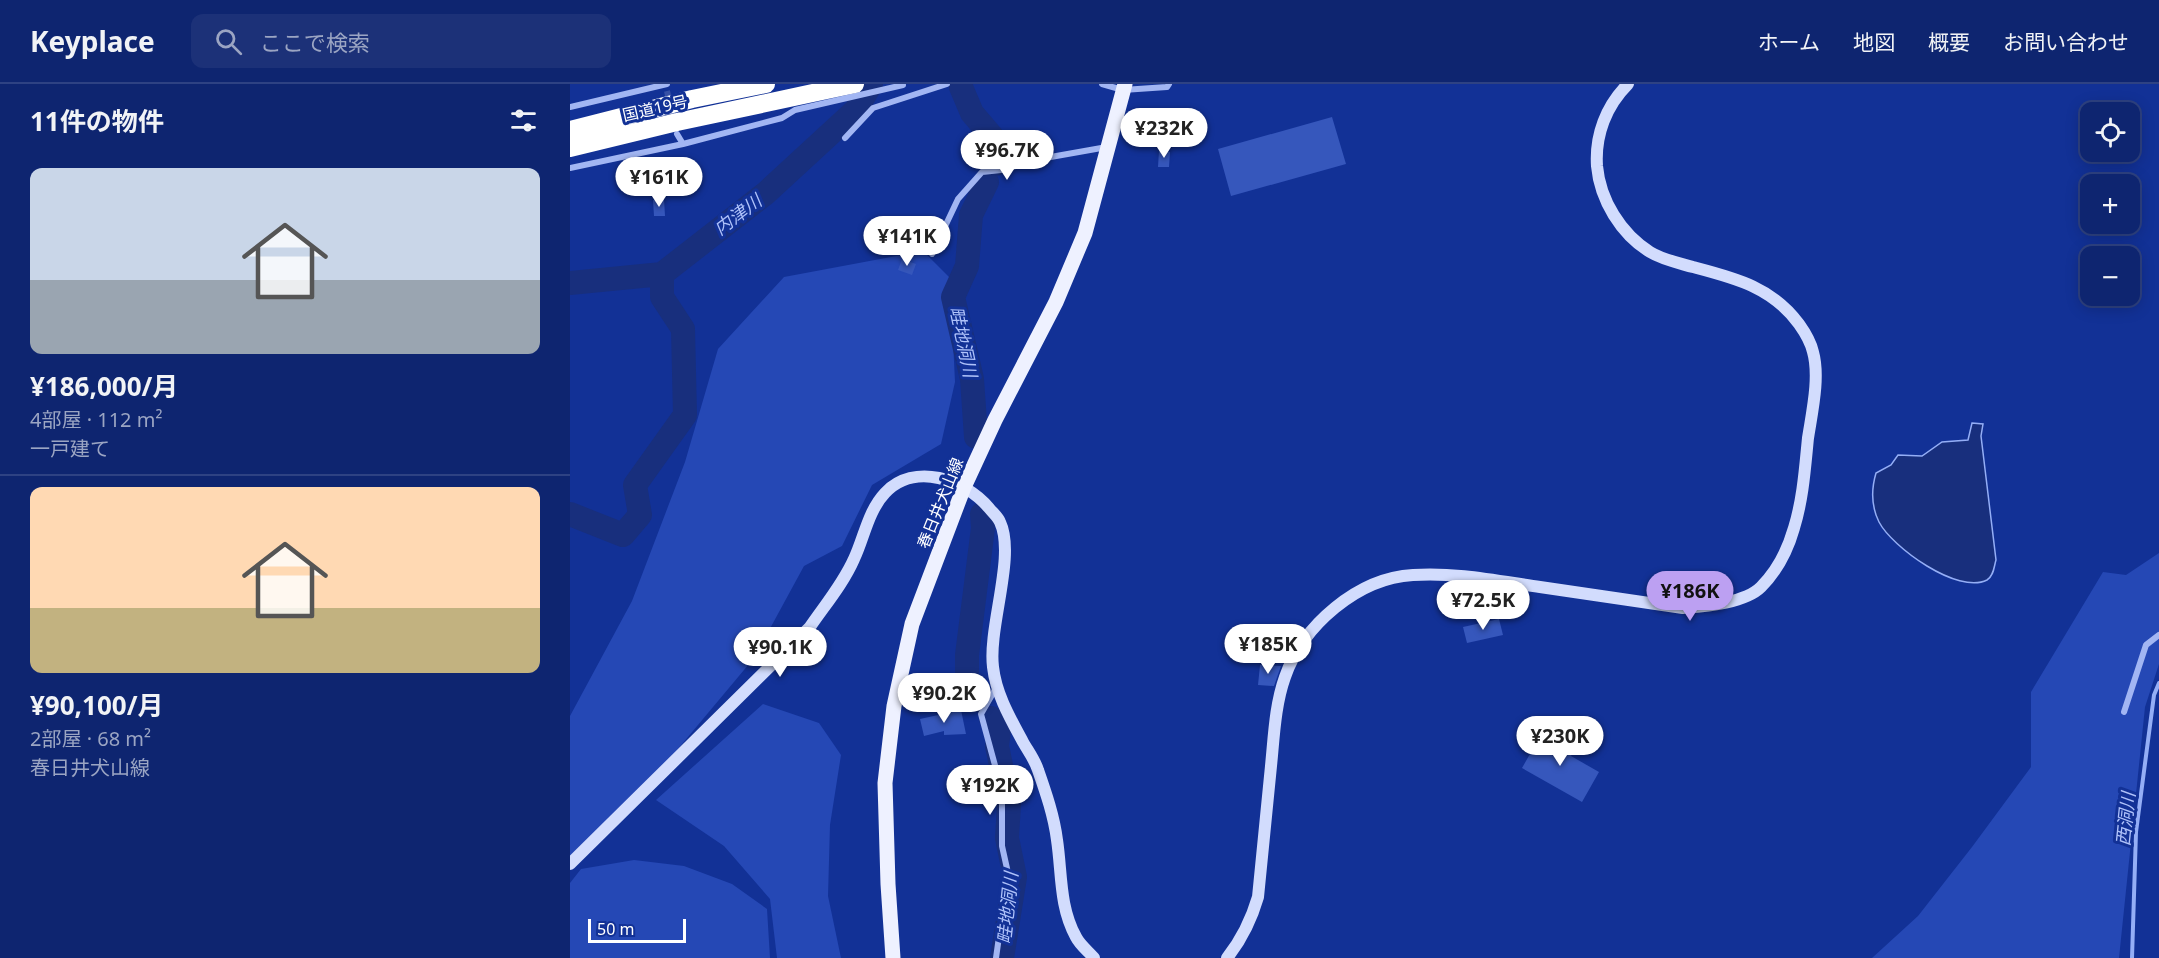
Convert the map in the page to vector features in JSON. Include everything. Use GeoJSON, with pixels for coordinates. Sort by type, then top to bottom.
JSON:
{"type":"FeatureCollection","features":[{"type":"Feature","properties":{"kind":"highway","name":"国道19号"},"geometry":{"type":"LineString","coordinates":[[570,129],[692,99],[766,84]]}},
{"type":"Feature","properties":{"kind":"highway","name":"国道19号"},"geometry":{"type":"LineString","coordinates":[[570,148],[855,84]]}},
{"type":"Feature","properties":{"kind":"main road","name":"春日井犬山線"},"geometry":{"type":"LineString","coordinates":[[893,958],[885,783],[894,706],[912,624],[964,487],[995,420],[1056,302],[1085,233],[1124,87]]}},
{"type":"Feature","properties":{"kind":"street"},"geometry":{"type":"LineString","coordinates":[[845,138],[873,108],[947,84]]}},
{"type":"Feature","properties":{"kind":"street"},"geometry":{"type":"LineString","coordinates":[[1102,84],[1124,87],[1167,87],[1169,84]]}},
{"type":"Feature","properties":{"kind":"street"},"geometry":{"type":"LineString","coordinates":[[1227,958],[1251,920],[1258,897],[1276,713],[1285,676],[1295,654],[1328,612],[1356,593],[1383,581],[1411,574],[1458,576],[1683,608],[1714,606],[1738,599],[1759,589],[1776,570],[1794,530],[1801,495],[1815,385],[1813,352],[1800,325],[1782,303],[1761,290],[1728,276],[1674,262],[1650,252],[1626,232],[1611,212],[1598,181],[1599,130],[1609,109],[1628,84]]}},
{"type":"Feature","properties":{"kind":"street"},"geometry":{"type":"LineString","coordinates":[[570,168],[683,144],[782,118],[795,110],[903,85]]}},
{"type":"Feature","properties":{"kind":"street"},"geometry":{"type":"LineString","coordinates":[[570,107],[667,86]]}},
{"type":"Feature","properties":{"kind":"street"},"geometry":{"type":"LineString","coordinates":[[677,134],[683,144]]}},
{"type":"Feature","properties":{"kind":"street"},"geometry":{"type":"LineString","coordinates":[[932,254],[958,199],[982,172],[1002,170],[1045,158],[1109,147]]}},
{"type":"Feature","properties":{"kind":"street"},"geometry":{"type":"LineString","coordinates":[[570,864],[810,627],[854,560],[872,513],[885,493],[901,481],[918,476],[938,478],[964,487],[984,502],[1000,521],[1006,543],[994,643],[993,664],[997,687],[1008,716],[1037,767],[1053,815],[1058,842],[1060,884],[1066,915],[1077,939],[1094,958]]}},
{"type":"Feature","properties":{"kind":"street"},"geometry":{"type":"LineString","coordinates":[[2124,712],[2146,645],[2159,634]]}},
{"type":"Feature","properties":{"kind":"street"},"geometry":{"type":"LineString","coordinates":[[996,958],[1008,873],[1002,846],[1002,791],[981,714],[997,687]]}},
{"type":"Feature","properties":{"kind":"shaded area"},"geometry":{"type":"Polygon","coordinates":[[[923,251],[950,278],[955,382],[941,444],[872,485],[842,546],[804,566],[754,658],[667,762],[570,856],[570,716],[632,601],[685,462],[718,349],[784,277],[923,251]]]}},
{"type":"Feature","properties":{"kind":"shaded area"},"geometry":{"type":"Polygon","coordinates":[[[1972,423],[1983,424],[1981,436],[1996,560],[1989,578],[1975,583],[1960,581],[1944,575],[1927,566],[1897,544],[1879,522],[1874,510],[1873,498],[1876,473],[1891,465],[1898,455],[1922,456],[1942,442],[1968,440],[1972,423]]]}},
{"type":"Feature","properties":{"kind":"shaded area"},"geometry":{"type":"Polygon","coordinates":[[[2159,553],[2159,664],[2145,707],[2119,958],[1872,958],[1918,916],[2031,767],[2031,692],[2103,572],[2126,575],[2159,553]]]}},
{"type":"Feature","properties":{"kind":"shaded area"},"geometry":{"type":"Polygon","coordinates":[[[763,704],[819,723],[841,755],[830,825],[828,896],[841,958],[777,958],[770,899],[724,846],[656,800],[763,704]]]}},
{"type":"Feature","properties":{"kind":"shaded area"},"geometry":{"type":"Polygon","coordinates":[[[634,860],[684,866],[732,884],[767,909],[770,958],[570,958],[570,883],[581,869],[634,860]]]}},
{"type":"Feature","properties":{"kind":"building"},"geometry":{"type":"Polygon","coordinates":[[[1332,117],[1346,164],[1231,196],[1218,149],[1332,117]]]}},
{"type":"Feature","properties":{"kind":"building"},"geometry":{"type":"Polygon","coordinates":[[[1159,151],[1170,152],[1169,167],[1158,167],[1159,151]]]}},
{"type":"Feature","properties":{"kind":"building"},"geometry":{"type":"Polygon","coordinates":[[[664,199],[665,216],[654,216],[653,200],[664,199]]]}},
{"type":"Feature","properties":{"kind":"building"},"geometry":{"type":"Polygon","coordinates":[[[902,259],[916,264],[912,275],[898,270],[902,259]]]}},
{"type":"Feature","properties":{"kind":"building"},"geometry":{"type":"Polygon","coordinates":[[[1499,619],[1503,635],[1467,643],[1463,627],[1499,619]]]}},
{"type":"Feature","properties":{"kind":"building"},"geometry":{"type":"Polygon","coordinates":[[[1260,665],[1281,666],[1274,686],[1258,685],[1260,665]]]}},
{"type":"Feature","properties":{"kind":"building"},"geometry":{"type":"Polygon","coordinates":[[[961,710],[966,734],[944,735],[944,731],[924,736],[920,719],[961,710]]]}},
{"type":"Feature","properties":{"kind":"building"},"geometry":{"type":"Polygon","coordinates":[[[1547,732],[1575,748],[1571,756],[1599,772],[1582,802],[1522,768],[1539,738],[1542,740],[1547,732]]]}},
{"type":"Feature","properties":{"kind":"waterway","name":"内津川"},"geometry":{"type":"LineString","coordinates":[[570,283],[662,274],[766,193],[856,110],[871,84]]}},
{"type":"Feature","properties":{"kind":"waterway","name":"畦地洞川"},"geometry":{"type":"LineString","coordinates":[[961,87],[972,113],[995,140],[995,164]]}},
{"type":"Feature","properties":{"kind":"waterway","name":"畦地洞川"},"geometry":{"type":"LineString","coordinates":[[976,437],[972,379],[953,297],[967,266],[971,215],[987,182]]}},
{"type":"Feature","properties":{"kind":"waterway"},"geometry":{"type":"LineString","coordinates":[[570,514],[623,535],[640,515],[635,485],[685,415],[683,329],[662,297],[662,274]]}},
{"type":"Feature","properties":{"kind":"waterway","name":"畦地洞川"},"geometry":{"type":"LineString","coordinates":[[978,700],[967,677],[967,655],[983,528],[982,514]]}},
{"type":"Feature","properties":{"kind":"waterway","name":"西洞川"},"geometry":{"type":"LineString","coordinates":[[2132,958],[2136,832],[2154,695],[2159,683]]}},
{"type":"Feature","properties":{"kind":"waterway","name":"畦地洞川"},"geometry":{"type":"LineString","coordinates":[[991,718],[999,730],[997,746],[1009,804],[1007,838],[1015,877],[1002,958]]}},
{"type":"Feature","properties":{"kind":"tunnel"},"geometry":{"type":"LineString","coordinates":[[667,91],[674,122]]}}]}
